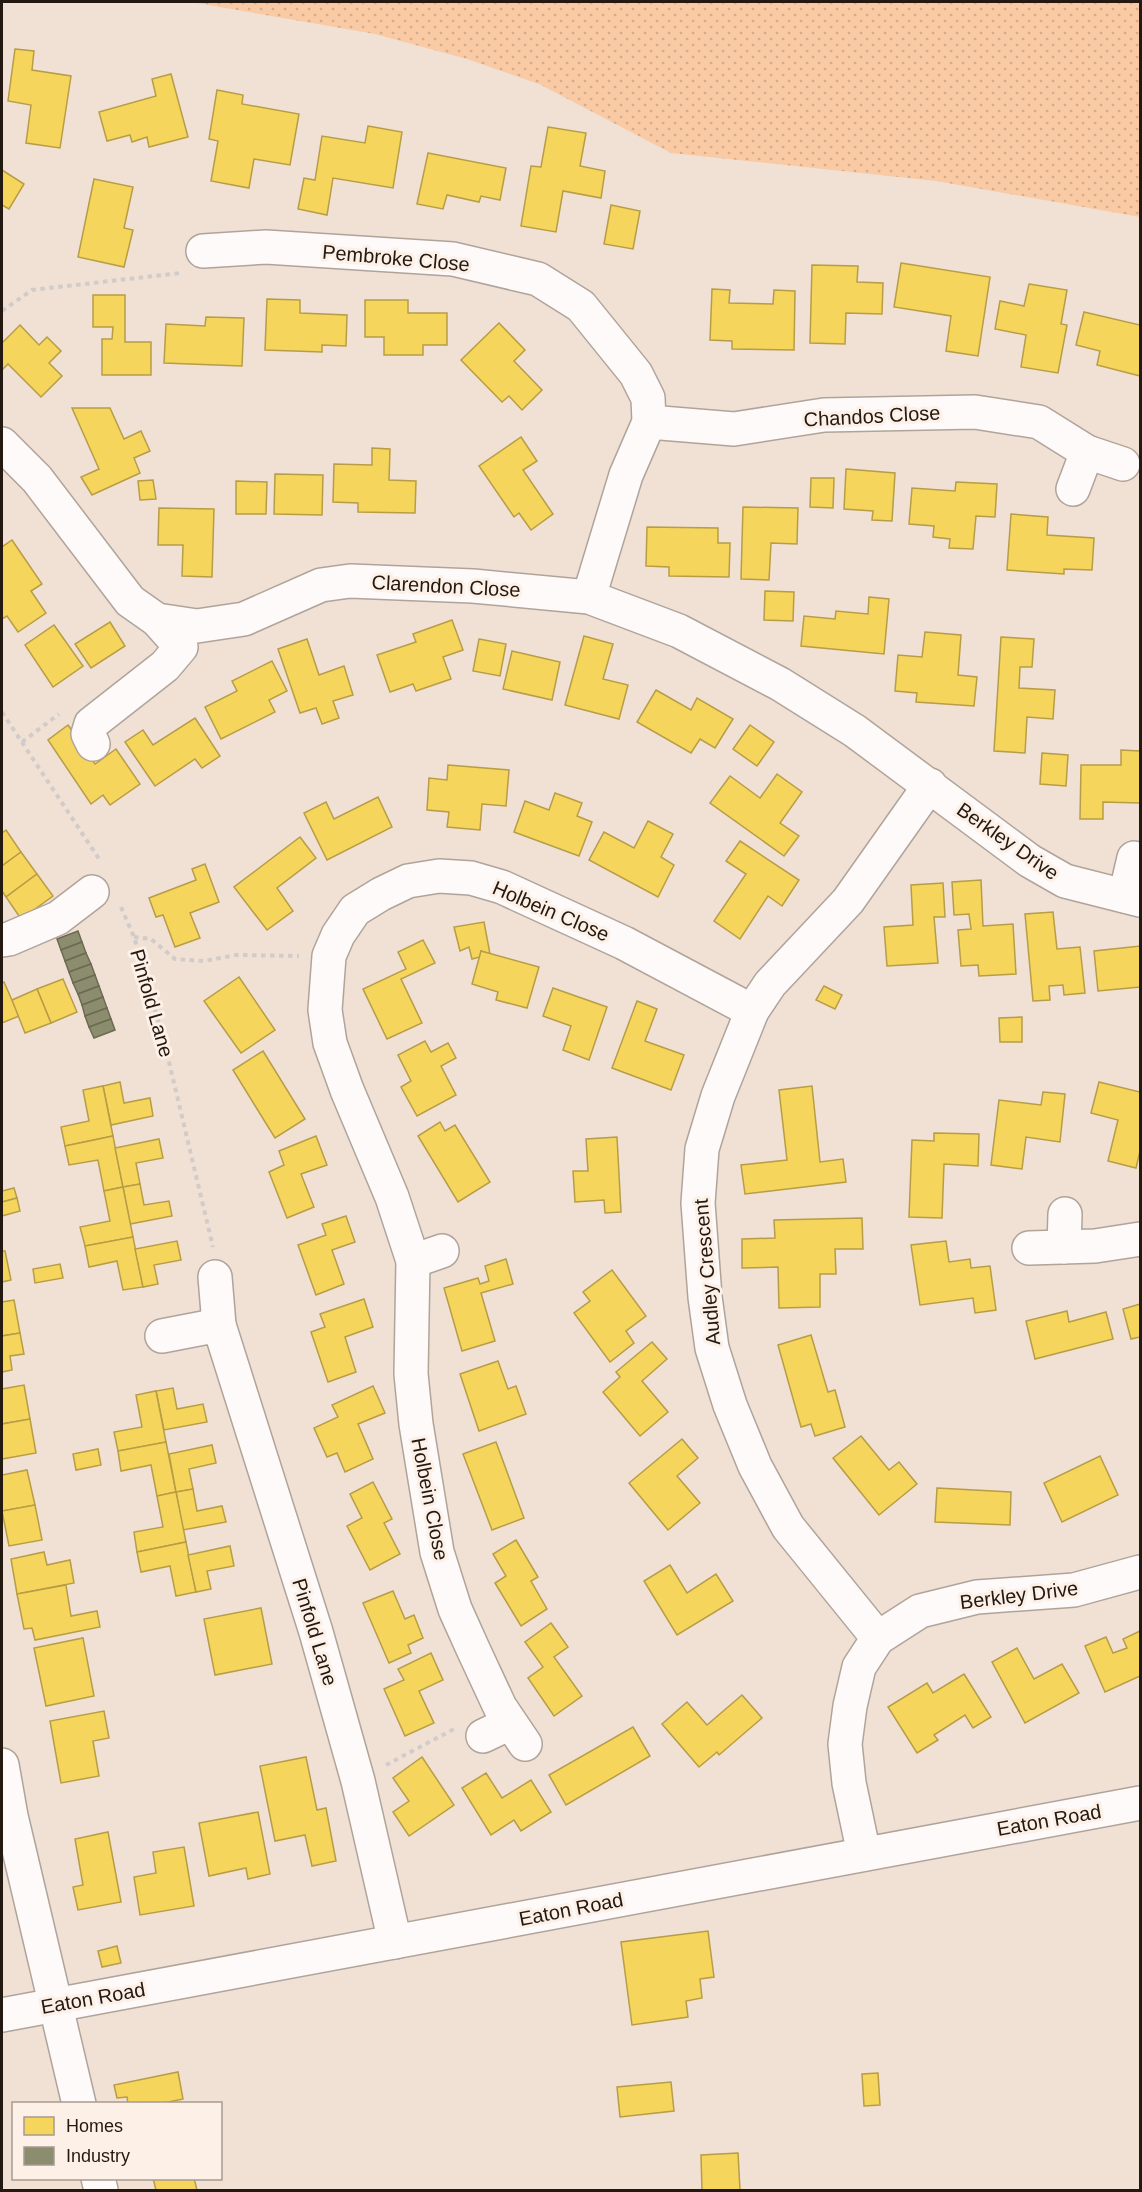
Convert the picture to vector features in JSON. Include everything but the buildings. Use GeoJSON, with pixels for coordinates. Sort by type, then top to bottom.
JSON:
{"type":"FeatureCollection","features":[{"type":"Feature","properties":{"kind":"street","name":"Pembroke Close"},"geometry":{"type":"LineString","coordinates":[[203,252],[266,247],[400,255],[453,260],[538,279],[581,306],[636,374],[648,398],[649,422]]}},
{"type":"Feature","properties":{"kind":"street","name":"Chandos Close"},"geometry":{"type":"LineString","coordinates":[[649,422],[734,429],[824,415],[975,412],[1039,422],[1087,452],[1123,464]]}},
{"type":"Feature","properties":{"kind":"street"},"geometry":{"type":"LineString","coordinates":[[589,597],[626,475],[649,422]]}},
{"type":"Feature","properties":{"kind":"street","name":"Clarendon Close"},"geometry":{"type":"LineString","coordinates":[[2,444],[37,479],[130,601],[157,620],[197,626],[244,619],[321,585],[350,581],[473,586],[589,597],[679,631],[780,684],[855,731],[930,785]]}},
{"type":"Feature","properties":{"kind":"street"},"geometry":{"type":"LineString","coordinates":[[1073,489],[1087,452]]}},
{"type":"Feature","properties":{"kind":"street"},"geometry":{"type":"LineString","coordinates":[[93,744],[88,734],[91,724],[165,666],[181,647],[157,620]]}},
{"type":"Feature","properties":{"kind":"street","name":"Berkley Drive"},"geometry":{"type":"LineString","coordinates":[[930,785],[1030,861],[1065,881],[1133,898],[1134,858]]}},
{"type":"Feature","properties":{"kind":"street","name":"Audley Crescent"},"geometry":{"type":"LineString","coordinates":[[878,1638],[788,1527],[754,1466],[730,1405],[712,1348],[705,1297],[698,1203],[702,1149],[718,1096],[752,1011],[770,984],[848,901],[930,785]]}},
{"type":"Feature","properties":{"kind":"street","name":"Holbein Close"},"geometry":{"type":"LineString","coordinates":[[505,1727],[454,1609],[437,1552],[416,1425],[411,1374],[428,1256],[392,1197],[330,1043],[325,1010],[329,957],[338,935],[355,910],[381,894],[408,881],[439,876],[471,878],[502,887],[624,942],[752,1011]]}},
{"type":"Feature","properties":{"kind":"street"},"geometry":{"type":"LineString","coordinates":[[2,940],[58,918],[104,885]]}},
{"type":"Feature","properties":{"kind":"street"},"geometry":{"type":"LineString","coordinates":[[1064,1247],[1065,1214]]}},
{"type":"Feature","properties":{"kind":"street"},"geometry":{"type":"LineString","coordinates":[[1029,1248],[1095,1246],[1140,1239]]}},
{"type":"Feature","properties":{"kind":"street","name":"Pinfold Lane"},"geometry":{"type":"LineString","coordinates":[[215,1277],[219,1325],[316,1632],[358,1781],[395,1942]]}},
{"type":"Feature","properties":{"kind":"street"},"geometry":{"type":"LineString","coordinates":[[162,1336],[219,1325]]}},
{"type":"Feature","properties":{"kind":"street","name":"Berkley Drive"},"geometry":{"type":"LineString","coordinates":[[864,1854],[849,1783],[845,1744],[850,1706],[859,1667],[878,1638],[920,1611],[977,1597],[1074,1590],[1140,1572]]}},
{"type":"Feature","properties":{"kind":"street"},"geometry":{"type":"LineString","coordinates":[[2,1765],[6,1817],[79,2102]]}},
{"type":"Feature","properties":{"kind":"street","name":"Eaton Road"},"geometry":{"type":"LineString","coordinates":[[2,2015],[864,1854],[1136,1813]]}},
{"type":"Feature","properties":{"kind":"path"},"geometry":{"type":"LineString","coordinates":[[2,310],[32,290],[200,270],[203,252]]}},
{"type":"Feature","properties":{"kind":"path","name":"Pinfold Lane"},"geometry":{"type":"LineString","coordinates":[[2,712],[134,937],[164,1041],[213,1243],[215,1277]]}},
{"type":"Feature","properties":{"kind":"path"},"geometry":{"type":"LineString","coordinates":[[134,937],[151,939],[175,959],[204,961],[236,955],[329,957]]}},
{"type":"Feature","properties":{"kind":"path"},"geometry":{"type":"LineString","coordinates":[[358,1781],[422,1744],[505,1727]]}},
{"type":"Feature","properties":{"kind":"shaded area"},"geometry":{"type":"Polygon","coordinates":[[[191,2],[1140,2],[1140,217],[936,181],[671,153],[539,84],[467,59],[375,34],[191,2]]]}}]}
